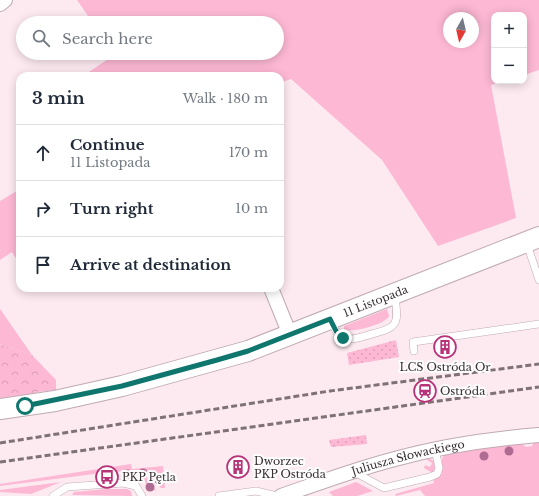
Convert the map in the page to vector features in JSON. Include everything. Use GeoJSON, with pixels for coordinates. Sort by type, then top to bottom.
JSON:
{"type":"FeatureCollection","features":[{"type":"Feature","properties":{"kind":"main road","name":"11 Listopada"},"geometry":{"type":"LineString","coordinates":[[0,409],[55,401],[122,386],[233,356],[533,240]]}},
{"type":"Feature","properties":{"kind":"street"},"geometry":{"type":"LineString","coordinates":[[0,4],[6,0]]}},
{"type":"Feature","properties":{"kind":"street"},"geometry":{"type":"LineString","coordinates":[[273,292],[290,334]]}},
{"type":"Feature","properties":{"kind":"street","name":"Juliusza Słowackiego"},"geometry":{"type":"LineString","coordinates":[[285,495],[353,472],[435,450],[486,440],[539,435]]}},
{"type":"Feature","properties":{"kind":"lane"},"geometry":{"type":"LineString","coordinates":[[533,240],[539,280]]}},
{"type":"Feature","properties":{"kind":"lane"},"geometry":{"type":"LineString","coordinates":[[330,319],[336,331],[347,339],[387,330],[394,325],[396,320],[394,294]]}},
{"type":"Feature","properties":{"kind":"lane"},"geometry":{"type":"LineString","coordinates":[[414,351],[413,342],[539,324]]}},
{"type":"Feature","properties":{"kind":"lane"},"geometry":{"type":"LineString","coordinates":[[353,472],[382,488],[395,486],[437,474],[439,468],[435,450]]}},
{"type":"Feature","properties":{"kind":"lane"},"geometry":{"type":"LineString","coordinates":[[53,496],[67,487],[123,483],[136,486],[142,496]]}},
{"type":"Feature","properties":{"kind":"lane"},"geometry":{"type":"LineString","coordinates":[[219,496],[256,491],[285,495]]}},
{"type":"Feature","properties":{"kind":"green space"},"geometry":{"type":"Polygon","coordinates":[[[77,0],[539,0],[539,70],[527,74],[527,12],[491,12],[491,84],[494,84],[491,85],[516,218],[438,246],[382,160],[291,79],[284,82],[284,72],[89,72],[107,60],[284,60],[284,16],[88,16],[77,0]]]}},
{"type":"Feature","properties":{"kind":"green space"},"geometry":{"type":"Polygon","coordinates":[[[16,191],[16,258],[12,252],[0,260],[0,201],[16,191]]]}},
{"type":"Feature","properties":{"kind":"green space"},"geometry":{"type":"Polygon","coordinates":[[[0,309],[32,355],[0,344],[0,309]]]}},
{"type":"Feature","properties":{"kind":"green space"},"geometry":{"type":"Polygon","coordinates":[[[387,309],[389,316],[382,322],[361,329],[344,329],[344,326],[387,309]]]}},
{"type":"Feature","properties":{"kind":"green space"},"geometry":{"type":"Polygon","coordinates":[[[396,340],[399,357],[349,365],[347,353],[396,340]]]}},
{"type":"Feature","properties":{"kind":"green space"},"geometry":{"type":"Polygon","coordinates":[[[0,344],[32,355],[56,380],[56,390],[37,392],[37,396],[0,401],[0,344]]]}},
{"type":"Feature","properties":{"kind":"green space"},"geometry":{"type":"Polygon","coordinates":[[[366,435],[367,444],[331,447],[329,440],[366,435]]]}},
{"type":"Feature","properties":{"kind":"green space"},"geometry":{"type":"Polygon","coordinates":[[[539,441],[539,496],[425,496],[420,490],[396,496],[395,494],[434,483],[433,480],[442,474],[442,458],[447,453],[521,443],[526,447],[532,446],[534,442],[539,441]]]}},
{"type":"Feature","properties":{"kind":"green space"},"geometry":{"type":"Polygon","coordinates":[[[424,458],[434,461],[434,472],[424,468],[425,465],[430,467],[432,463],[424,458]]]}},
{"type":"Feature","properties":{"kind":"green space"},"geometry":{"type":"Polygon","coordinates":[[[131,464],[132,469],[163,466],[165,488],[161,488],[146,470],[112,472],[111,467],[131,464]]]}},
{"type":"Feature","properties":{"kind":"green space"},"geometry":{"type":"Polygon","coordinates":[[[102,468],[102,473],[0,486],[0,484],[102,468]]]}},
{"type":"Feature","properties":{"kind":"green space"},"geometry":{"type":"Polygon","coordinates":[[[140,472],[143,472],[156,490],[150,491],[140,472]]]}},
{"type":"Feature","properties":{"kind":"green space"},"geometry":{"type":"Polygon","coordinates":[[[61,482],[31,494],[0,492],[0,490],[61,482]]]}},
{"type":"Feature","properties":{"kind":"green space"},"geometry":{"type":"Polygon","coordinates":[[[356,482],[373,491],[357,496],[333,496],[329,492],[356,482]]]}},
{"type":"Feature","properties":{"kind":"green space"},"geometry":{"type":"Polygon","coordinates":[[[127,489],[131,491],[132,496],[72,495],[74,492],[127,489]]]}},
{"type":"Feature","properties":{"kind":"railway"},"geometry":{"type":"LineString","coordinates":[[0,443],[330,391],[539,364]]}},
{"type":"Feature","properties":{"kind":"railway"},"geometry":{"type":"LineString","coordinates":[[0,462],[539,387]]}},
{"type":"Feature","properties":{"kind":"place","name":"LCS Ostróda Or"},"geometry":{"type":"Point","coordinates":[445,347]}},
{"type":"Feature","properties":{"kind":"place","name":"Ostróda"},"geometry":{"type":"Point","coordinates":[425,391]}},
{"type":"Feature","properties":{"kind":"place","name":"Dworzec PKP Ostróda"},"geometry":{"type":"Point","coordinates":[238,467]}},
{"type":"Feature","properties":{"kind":"place","name":"PKP Pętla"},"geometry":{"type":"Point","coordinates":[107,477]}},
{"type":"Feature","properties":{"kind":"route"},"geometry":{"type":"LineString","coordinates":[[25,406],[122,386],[217,360],[248,351],[330,319],[336,331],[343,338]]}}]}
